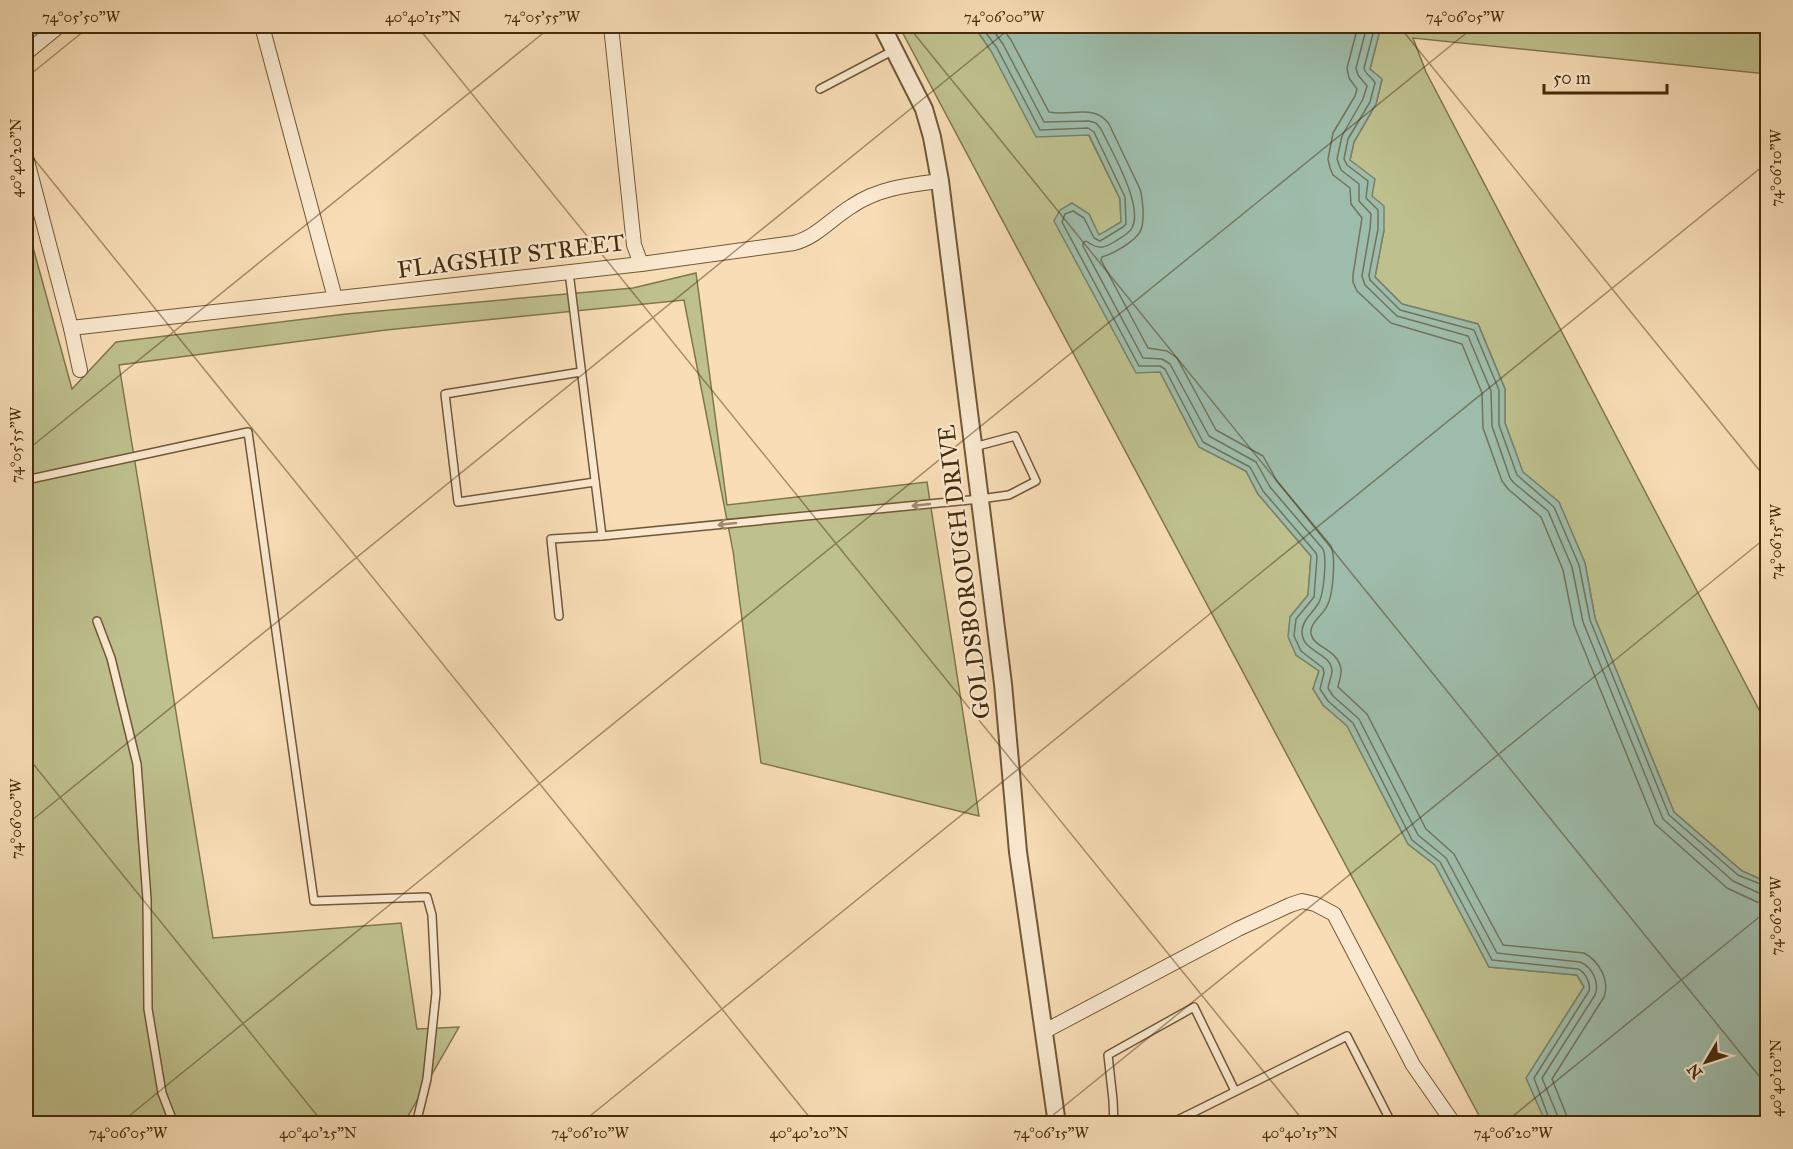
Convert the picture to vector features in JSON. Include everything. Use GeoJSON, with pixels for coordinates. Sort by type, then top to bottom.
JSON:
{"type":"FeatureCollection","features":[{"type":"Feature","properties":{"kind":"street"},"geometry":{"type":"LineString","coordinates":[[26,53],[59,26]]}},
{"type":"Feature","properties":{"kind":"street"},"geometry":{"type":"LineString","coordinates":[[262,26],[335,298]]}},
{"type":"Feature","properties":{"kind":"street"},"geometry":{"type":"LineString","coordinates":[[611,26],[634,245],[641,264]]}},
{"type":"Feature","properties":{"kind":"street","name":"GOLDSBOROUGH DRIVE"},"geometry":{"type":"LineString","coordinates":[[882,26],[924,109],[940,181],[1003,684],[1018,852],[1057,1124]]}},
{"type":"Feature","properties":{"kind":"street"},"geometry":{"type":"LineString","coordinates":[[26,157],[80,370]]}},
{"type":"Feature","properties":{"kind":"street","name":"FLAGSHIP STREET"},"geometry":{"type":"LineString","coordinates":[[71,328],[641,264],[794,243],[809,237],[850,207],[873,195],[894,187],[940,181]]}},
{"type":"Feature","properties":{"kind":"street"},"geometry":{"type":"LineString","coordinates":[[1043,1032],[1238,929],[1290,905],[1302,902],[1315,904],[1334,914],[1413,1065],[1450,1122]]}},
{"type":"Feature","properties":{"kind":"lane"},"geometry":{"type":"LineString","coordinates":[[820,89],[894,50]]}},
{"type":"Feature","properties":{"kind":"lane"},"geometry":{"type":"LineString","coordinates":[[569,272],[602,536]]}},
{"type":"Feature","properties":{"kind":"lane"},"geometry":{"type":"LineString","coordinates":[[581,372],[445,394],[458,502],[595,482]]}},
{"type":"Feature","properties":{"kind":"lane"},"geometry":{"type":"LineString","coordinates":[[26,480],[248,432],[314,901],[427,897],[432,915],[436,993],[427,1079],[417,1124]]}},
{"type":"Feature","properties":{"kind":"lane"},"geometry":{"type":"LineString","coordinates":[[559,616],[550,539],[602,536],[980,499],[1009,495],[1036,481],[1015,436],[974,447]]}},
{"type":"Feature","properties":{"kind":"lane"},"geometry":{"type":"LineString","coordinates":[[97,621],[111,658],[137,764],[147,899],[148,1009],[162,1093],[174,1124]]}},
{"type":"Feature","properties":{"kind":"lane"},"geometry":{"type":"LineString","coordinates":[[1114,1124],[1108,1055],[1194,1007],[1235,1091]]}},
{"type":"Feature","properties":{"kind":"lane"},"geometry":{"type":"LineString","coordinates":[[1169,1124],[1347,1036],[1392,1124]]}},
{"type":"Feature","properties":{"kind":"lane"},"geometry":{"type":"LineString","coordinates":[[1186,1116],[1190,1124]]}},
{"type":"Feature","properties":{"kind":"green space"},"geometry":{"type":"Polygon","coordinates":[[[899,26],[974,26],[991,51],[1088,134],[1120,199],[1121,222],[1099,236],[1089,214],[1160,372],[1199,447],[1246,471],[1258,494],[1311,556],[1308,595],[1290,617],[1296,655],[1319,671],[1313,689],[1323,705],[1347,725],[1408,844],[1435,865],[1489,967],[1577,975],[1584,987],[1527,1077],[1546,1123],[1483,1123],[899,26]]]}},
{"type":"Feature","properties":{"kind":"green space"},"geometry":{"type":"Polygon","coordinates":[[[1381,26],[1767,26],[1767,74],[1413,38],[1426,72],[1767,725],[1767,882],[1742,871],[1674,812],[1595,618],[1585,563],[1559,503],[1523,473],[1505,423],[1505,389],[1478,324],[1402,304],[1375,277],[1384,230],[1372,196],[1350,160],[1354,142],[1376,104],[1382,80],[1370,69],[1381,26]]]}},
{"type":"Feature","properties":{"kind":"green space"},"geometry":{"type":"Polygon","coordinates":[[[26,222],[72,389],[116,342],[346,314],[633,288],[696,273],[727,505],[927,482],[979,816],[761,763],[733,551],[684,300],[386,330],[119,365],[213,938],[401,923],[417,1029],[459,1027],[404,1123],[26,1123],[26,222]]]}},
{"type":"Feature","properties":{"kind":"water"},"geometry":{"type":"Polygon","coordinates":[[[974,26],[1381,26],[1370,69],[1382,79],[1376,104],[1354,142],[1350,160],[1375,179],[1372,196],[1384,206],[1384,230],[1375,277],[1402,304],[1478,324],[1505,389],[1505,423],[1523,472],[1559,502],[1585,563],[1595,618],[1674,812],[1742,871],[1767,882],[1767,1123],[1546,1123],[1526,1078],[1584,987],[1577,975],[1489,967],[1435,865],[1408,844],[1347,726],[1323,705],[1313,689],[1319,671],[1296,655],[1288,637],[1290,617],[1308,595],[1311,556],[1258,494],[1246,471],[1199,447],[1160,372],[1136,373],[1054,221],[1060,210],[1072,203],[1089,214],[1099,235],[1121,222],[1120,199],[1089,135],[1036,137],[991,51],[974,26]]]}}]}
